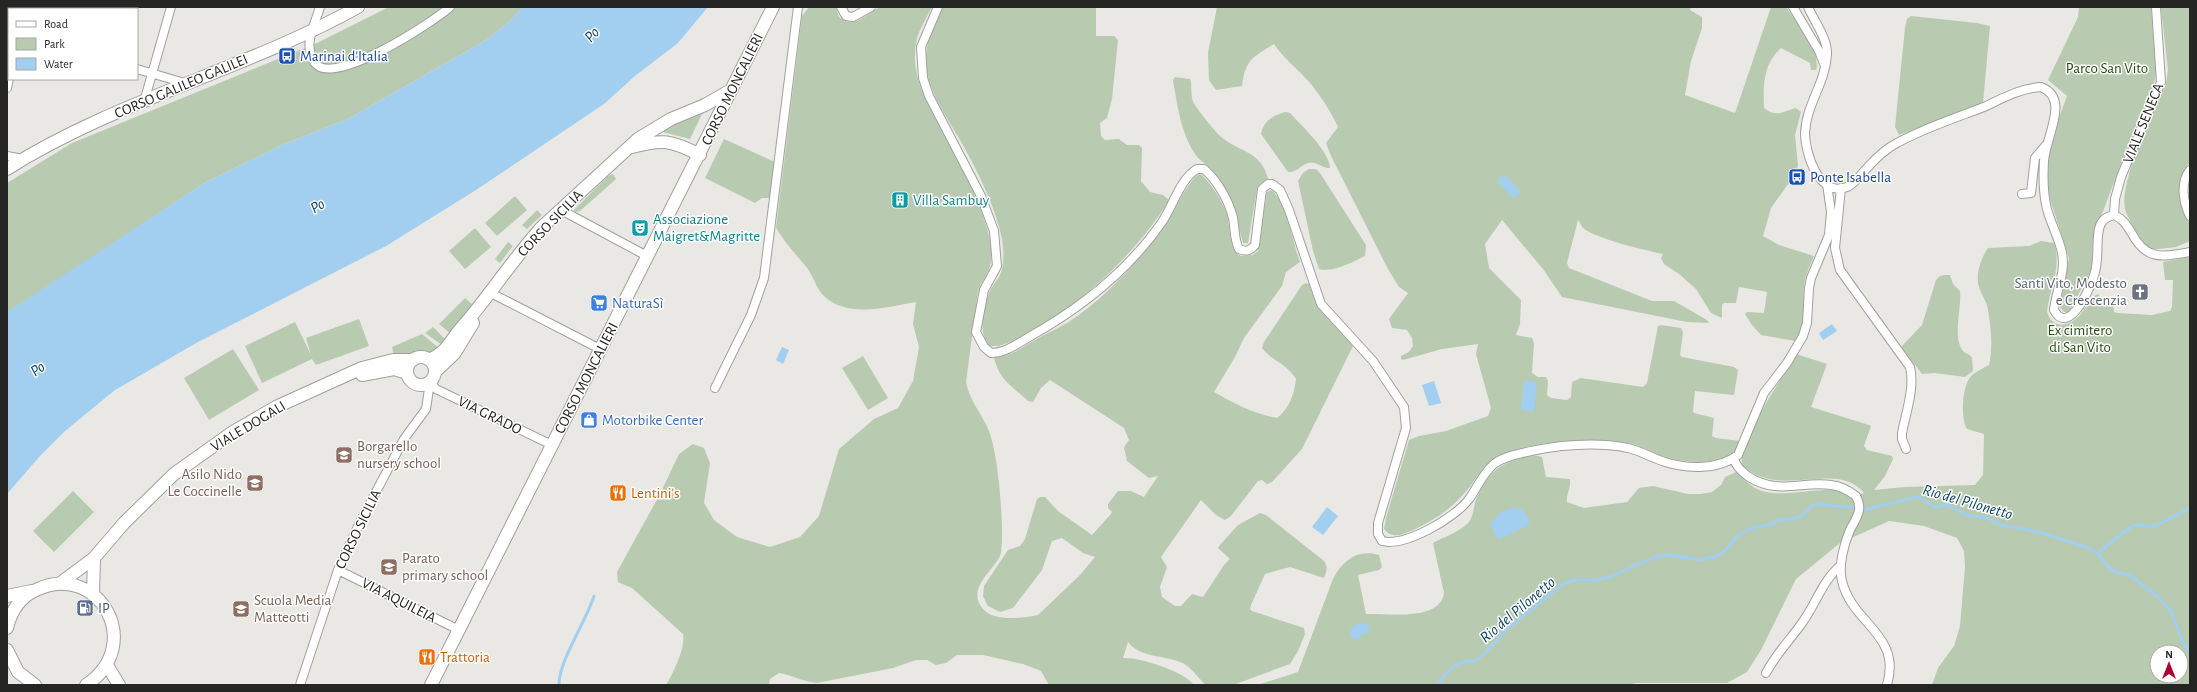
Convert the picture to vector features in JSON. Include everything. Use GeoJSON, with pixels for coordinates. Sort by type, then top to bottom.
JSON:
{"type":"FeatureCollection","features":[{"type":"Feature","properties":{"kind":"street"},"geometry":{"type":"LineString","coordinates":[[144,102],[171,7]]}},
{"type":"Feature","properties":{"kind":"street"},"geometry":{"type":"LineString","coordinates":[[320,7],[309,44],[312,59],[316,65],[323,69],[335,68],[359,60],[411,35],[450,7]]}},
{"type":"Feature","properties":{"kind":"street","name":"CORSO GALILEO GALILEI"},"geometry":{"type":"LineString","coordinates":[[7,169],[66,136],[312,31],[358,7]]}},
{"type":"Feature","properties":{"kind":"street","name":"CORSO MONCALIERI"},"geometry":{"type":"LineString","coordinates":[[431,685],[647,256],[700,155],[773,7]]}},
{"type":"Feature","properties":{"kind":"street"},"geometry":{"type":"LineString","coordinates":[[715,388],[751,315],[764,278],[798,7]]}},
{"type":"Feature","properties":{"kind":"street"},"geometry":{"type":"LineString","coordinates":[[841,7],[846,16],[853,16],[871,7]]}},
{"type":"Feature","properties":{"kind":"street"},"geometry":{"type":"LineString","coordinates":[[938,7],[920,47],[923,78],[929,96],[981,196],[994,232],[997,266],[984,290],[976,332],[984,347],[990,353],[1005,351],[1057,322],[1093,296],[1127,265],[1149,240],[1171,209],[1193,171],[1204,169],[1227,202],[1232,216],[1237,244],[1239,249],[1246,251],[1252,249],[1255,244],[1262,189],[1268,184],[1272,184],[1280,190],[1289,210],[1321,304],[1373,361],[1404,407],[1406,428],[1378,523],[1378,534],[1382,541],[1390,543],[1407,540],[1432,527],[1464,506],[1494,465],[1509,457],[1527,452],[1560,447],[1614,446],[1642,452],[1667,462],[1701,467],[1709,467],[1734,459],[1741,450],[1764,393],[1787,363],[1802,336],[1807,323],[1809,288],[1815,265],[1829,235],[1831,212],[1827,184]]}},
{"type":"Feature","properties":{"kind":"street"},"geometry":{"type":"LineString","coordinates":[[1793,7],[1819,51],[1825,67]]}},
{"type":"Feature","properties":{"kind":"street"},"geometry":{"type":"LineString","coordinates":[[1808,7],[1825,44],[1827,53],[1824,78],[1809,110],[1805,132],[1808,159],[1813,168],[1827,184],[1841,188],[1854,182],[1878,156],[1897,143],[2035,87],[2041,87],[2051,92],[2056,105],[2044,158],[2044,195],[2047,210],[2062,253],[2063,263],[2054,310],[2062,318],[2069,318],[2074,314],[2092,283],[2097,264],[2099,228],[2103,219],[2114,214],[2126,223],[2138,246],[2149,254],[2169,255],[2190,252]]}},
{"type":"Feature","properties":{"kind":"street","name":"VIALE SENECA"},"geometry":{"type":"LineString","coordinates":[[2114,214],[2115,199],[2121,176],[2161,82],[2156,7]]}},
{"type":"Feature","properties":{"kind":"street"},"geometry":{"type":"LineString","coordinates":[[138,69],[188,84]]}},
{"type":"Feature","properties":{"kind":"street","name":"CORSO SICILIA"},"geometry":{"type":"LineString","coordinates":[[429,360],[442,353],[480,307],[528,243],[561,210],[629,148],[652,130],[671,119],[705,105],[731,90]]}},
{"type":"Feature","properties":{"kind":"street"},"geometry":{"type":"LineString","coordinates":[[629,148],[664,141],[672,142],[700,155]]}},
{"type":"Feature","properties":{"kind":"street"},"geometry":{"type":"LineString","coordinates":[[2022,194],[2031,193],[2036,158],[2046,144]]}},
{"type":"Feature","properties":{"kind":"street"},"geometry":{"type":"LineString","coordinates":[[7,156],[23,159]]}},
{"type":"Feature","properties":{"kind":"street"},"geometry":{"type":"LineString","coordinates":[[2190,170],[2185,179],[2184,187],[2190,216]]}},
{"type":"Feature","properties":{"kind":"street"},"geometry":{"type":"LineString","coordinates":[[1841,188],[1835,248],[1840,270],[1910,367],[1912,374],[1902,433],[1902,440],[1906,449]]}},
{"type":"Feature","properties":{"kind":"street"},"geometry":{"type":"LineString","coordinates":[[561,210],[647,256]]}},
{"type":"Feature","properties":{"kind":"street"},"geometry":{"type":"LineString","coordinates":[[490,293],[600,349]]}},
{"type":"Feature","properties":{"kind":"street","name":"CORSO SICILIA"},"geometry":{"type":"LineString","coordinates":[[300,685],[338,570],[360,522],[404,439],[426,409],[432,377],[454,354],[468,332],[480,307]]}},
{"type":"Feature","properties":{"kind":"street"},"geometry":{"type":"LineString","coordinates":[[418,358],[429,360],[432,363],[432,377],[419,385],[412,382],[407,374],[408,368],[413,360],[418,358]]}},
{"type":"Feature","properties":{"kind":"street","name":"VIALE DOGALI"},"geometry":{"type":"LineString","coordinates":[[59,584],[94,558],[149,497],[174,474],[213,445],[276,407],[344,377],[385,361],[400,359],[413,360]]}},
{"type":"Feature","properties":{"kind":"street","name":"VIALE DOGALI"},"geometry":{"type":"LineString","coordinates":[[344,377],[394,369],[407,374]]}},
{"type":"Feature","properties":{"kind":"street","name":"VIA GRADO"},"geometry":{"type":"LineString","coordinates":[[432,377],[436,389],[552,445]]}},
{"type":"Feature","properties":{"kind":"street"},"geometry":{"type":"LineString","coordinates":[[1734,459],[1736,465],[1743,473],[1766,485],[1778,487],[1832,485],[1845,488],[1856,496],[1859,501],[1859,510],[1850,531],[1841,565],[1842,581],[1848,596],[1889,653],[1891,667],[1887,685]]}},
{"type":"Feature","properties":{"kind":"street"},"geometry":{"type":"LineString","coordinates":[[93,595],[94,558]]}},
{"type":"Feature","properties":{"kind":"street"},"geometry":{"type":"LineString","coordinates":[[1766,673],[1773,659],[1803,622],[1822,587],[1833,572],[1841,565]]}},
{"type":"Feature","properties":{"kind":"street","name":"VIA AQUILEIA"},"geometry":{"type":"LineString","coordinates":[[338,570],[460,630]]}},
{"type":"Feature","properties":{"kind":"street"},"geometry":{"type":"LineString","coordinates":[[7,596],[59,584],[76,587],[93,595],[106,609],[113,626],[114,643],[107,665],[94,683]]}},
{"type":"Feature","properties":{"kind":"street"},"geometry":{"type":"LineString","coordinates":[[7,628],[12,612],[22,600],[35,590]]}},
{"type":"Feature","properties":{"kind":"street"},"geometry":{"type":"LineString","coordinates":[[7,649],[18,672],[35,685]]}},
{"type":"Feature","properties":{"kind":"street"},"geometry":{"type":"LineString","coordinates":[[107,665],[119,685]]}},
{"type":"Feature","properties":{"kind":"green space"},"geometry":{"type":"Polygon","coordinates":[[[885,6],[932,7],[917,38],[915,56],[916,69],[928,103],[974,192],[987,229],[991,249],[989,269],[978,291],[966,382],[970,395],[989,431],[995,454],[999,482],[1002,523],[1001,554],[982,581],[977,595],[983,609],[994,616],[1009,618],[1038,615],[1080,575],[1095,557],[1083,553],[1062,538],[1052,541],[1042,570],[1013,608],[1000,612],[988,606],[983,596],[984,586],[1008,550],[1020,546],[1025,539],[1037,499],[1040,497],[1045,497],[1058,511],[1092,535],[1111,514],[1112,512],[1108,508],[1108,504],[1118,491],[1131,491],[1144,497],[1158,476],[1149,478],[1127,461],[1124,447],[1129,440],[1124,428],[1050,380],[1041,388],[1033,402],[1028,401],[1003,377],[996,365],[994,357],[1005,356],[1020,349],[1067,323],[1094,303],[1120,279],[1143,253],[1164,227],[1184,192],[1193,179],[1199,174],[1202,175],[1209,183],[1222,202],[1228,217],[1234,248],[1241,256],[1253,255],[1258,251],[1267,192],[1271,190],[1276,195],[1285,212],[1300,262],[1286,272],[1282,286],[1244,338],[1235,357],[1214,392],[1229,401],[1260,414],[1277,418],[1285,410],[1293,395],[1296,379],[1288,369],[1262,348],[1264,342],[1302,285],[1306,283],[1309,284],[1317,306],[1353,346],[1302,449],[1272,482],[1267,484],[1262,480],[1258,481],[1231,516],[1225,520],[1216,515],[1201,500],[1161,557],[1167,567],[1160,587],[1162,597],[1175,606],[1181,606],[1192,594],[1203,597],[1224,565],[1230,559],[1218,548],[1220,545],[1238,525],[1260,513],[1266,515],[1324,561],[1327,567],[1324,578],[1290,567],[1265,574],[1251,605],[1250,609],[1252,611],[1304,628],[1305,634],[1298,651],[1290,664],[1233,685],[1206,685],[1191,669],[1184,664],[1146,654],[1133,647],[1128,642],[1123,658],[1150,662],[1161,666],[1181,675],[1194,685],[1049,685],[1041,671],[1023,664],[983,655],[957,655],[946,663],[936,665],[927,660],[916,660],[893,668],[817,683],[779,673],[770,679],[769,685],[666,685],[681,653],[683,646],[683,634],[632,588],[618,582],[617,572],[660,494],[679,454],[693,444],[704,448],[710,463],[704,503],[714,520],[737,537],[770,547],[800,537],[819,516],[839,449],[874,419],[898,408],[913,381],[919,347],[913,324],[916,302],[880,308],[855,309],[843,307],[832,302],[823,295],[808,269],[776,228],[802,16],[809,7],[836,7],[839,17],[850,22],[860,19],[876,9],[885,6]]]}},
{"type":"Feature","properties":{"kind":"green space"},"geometry":{"type":"Polygon","coordinates":[[[389,7],[523,7],[510,21],[488,39],[348,119],[282,145],[206,182],[7,313],[7,183],[72,143],[317,43],[389,7]]]}},
{"type":"Feature","properties":{"kind":"green space"},"geometry":{"type":"Polygon","coordinates":[[[942,7],[1096,7],[1096,36],[1114,36],[1118,40],[1112,99],[1107,118],[1100,123],[1101,136],[1105,140],[1119,139],[1127,145],[1139,145],[1142,148],[1141,181],[1150,192],[1163,195],[1169,200],[1155,222],[1137,244],[1095,286],[1072,305],[1047,322],[1023,336],[999,346],[990,346],[986,342],[982,321],[990,290],[1000,275],[1002,269],[1003,253],[1000,232],[984,186],[933,92],[926,68],[928,43],[942,7]]]}},
{"type":"Feature","properties":{"kind":"green space"},"geometry":{"type":"Polygon","coordinates":[[[1217,7],[1691,7],[1690,10],[1702,17],[1702,28],[1691,61],[1685,95],[1735,113],[1771,7],[1786,7],[1815,48],[1817,67],[1816,70],[1811,70],[1810,63],[1781,48],[1775,54],[1767,68],[1764,83],[1764,108],[1772,113],[1780,113],[1796,108],[1801,112],[1795,135],[1798,166],[1793,177],[1771,208],[1763,236],[1779,245],[1814,256],[1805,282],[1802,327],[1795,341],[1761,335],[1745,314],[1747,312],[1764,313],[1767,292],[1739,287],[1736,303],[1724,303],[1722,305],[1722,318],[1711,313],[1696,289],[1679,274],[1664,264],[1661,258],[1663,254],[1621,244],[1598,236],[1583,228],[1578,220],[1567,263],[1569,268],[1652,301],[1674,301],[1707,320],[1709,323],[1687,322],[1562,297],[1543,269],[1502,220],[1485,244],[1489,268],[1521,300],[1520,324],[1516,335],[1532,338],[1534,343],[1532,373],[1538,377],[1546,377],[1548,381],[1547,395],[1551,398],[1567,400],[1571,397],[1572,382],[1581,378],[1643,387],[1647,383],[1658,326],[1661,325],[1681,328],[1683,333],[1680,355],[1682,357],[1734,367],[1738,370],[1734,395],[1695,391],[1693,411],[1694,413],[1714,418],[1712,436],[1716,438],[1740,441],[1736,451],[1721,459],[1692,462],[1674,459],[1632,444],[1620,442],[1565,441],[1525,447],[1503,454],[1490,462],[1461,497],[1434,519],[1404,534],[1393,535],[1387,532],[1384,529],[1386,518],[1409,440],[1419,436],[1446,431],[1488,416],[1491,408],[1476,354],[1478,344],[1442,349],[1403,360],[1401,359],[1401,356],[1409,352],[1413,346],[1412,338],[1407,330],[1392,328],[1389,319],[1408,293],[1399,287],[1388,269],[1331,156],[1326,143],[1338,127],[1335,121],[1326,104],[1314,88],[1274,44],[1251,60],[1245,71],[1242,86],[1216,90],[1209,80],[1208,53],[1217,7]]]}},
{"type":"Feature","properties":{"kind":"green space","name":"Parco San Vito"},"geometry":{"type":"Polygon","coordinates":[[[2079,7],[2151,7],[2156,74],[2154,84],[2131,137],[2093,238],[2092,269],[2069,312],[2064,312],[2060,307],[2069,258],[2048,193],[2048,163],[2051,139],[2067,96],[2048,80],[2078,17],[2079,7]]]}},
{"type":"Feature","properties":{"kind":"green space"},"geometry":{"type":"Polygon","coordinates":[[[2161,7],[2190,7],[2190,162],[2186,167],[2180,184],[2182,209],[2190,224],[2190,241],[2176,247],[2151,250],[2140,237],[2129,218],[2125,209],[2125,197],[2127,181],[2132,164],[2166,84],[2168,70],[2161,7]]]}},
{"type":"Feature","properties":{"kind":"green space"},"geometry":{"type":"Polygon","coordinates":[[[1911,16],[1977,23],[1990,26],[1983,103],[1899,135],[1895,127],[1905,28],[1907,19],[1911,16]]]}},
{"type":"Feature","properties":{"kind":"green space"},"geometry":{"type":"Polygon","coordinates":[[[1175,77],[1190,79],[1193,102],[1200,113],[1220,136],[1255,157],[1265,170],[1268,179],[1260,184],[1257,189],[1248,243],[1243,243],[1233,206],[1220,181],[1212,170],[1197,157],[1186,137],[1176,99],[1173,80],[1175,77]]]}},
{"type":"Feature","properties":{"kind":"green space"},"geometry":{"type":"Polygon","coordinates":[[[702,111],[690,139],[663,132],[665,129],[702,111]]]}},
{"type":"Feature","properties":{"kind":"green space"},"geometry":{"type":"Polygon","coordinates":[[[1285,112],[1290,113],[1314,139],[1325,154],[1330,168],[1308,163],[1294,171],[1288,172],[1261,134],[1264,125],[1270,119],[1285,112]]]}},
{"type":"Feature","properties":{"kind":"green space"},"geometry":{"type":"Polygon","coordinates":[[[724,139],[775,162],[770,198],[762,198],[755,203],[705,178],[724,139]]]}},
{"type":"Feature","properties":{"kind":"green space"},"geometry":{"type":"Polygon","coordinates":[[[1309,169],[1316,169],[1320,173],[1366,245],[1365,256],[1349,264],[1330,270],[1319,269],[1313,251],[1298,181],[1303,173],[1309,169]]]}},
{"type":"Feature","properties":{"kind":"green space"},"geometry":{"type":"Polygon","coordinates":[[[613,174],[616,179],[580,211],[575,212],[574,210],[608,176],[613,174]]]}},
{"type":"Feature","properties":{"kind":"green space"},"geometry":{"type":"Polygon","coordinates":[[[515,196],[527,210],[497,236],[485,223],[515,196]]]}},
{"type":"Feature","properties":{"kind":"green space"},"geometry":{"type":"Polygon","coordinates":[[[537,210],[542,215],[527,229],[522,225],[537,210]]]}},
{"type":"Feature","properties":{"kind":"green space"},"geometry":{"type":"Polygon","coordinates":[[[475,228],[491,247],[465,269],[449,251],[475,228]]]}},
{"type":"Feature","properties":{"kind":"green space","name":"Ex cimitero di San Vito"},"geometry":{"type":"Polygon","coordinates":[[[2041,241],[2054,243],[2057,260],[2055,277],[2047,311],[2052,321],[2060,325],[2070,322],[2080,315],[2092,298],[2098,294],[2101,298],[2113,304],[2114,312],[2117,313],[2152,315],[2170,311],[2172,307],[2173,280],[2165,280],[2163,262],[2190,257],[2190,685],[1932,685],[1938,668],[1954,646],[1960,626],[1965,567],[1964,551],[1957,538],[1924,526],[1889,521],[1840,543],[1796,579],[1761,650],[1747,672],[1727,683],[1637,683],[1625,685],[1257,685],[1298,672],[1333,579],[1346,561],[1358,555],[1379,555],[1382,567],[1379,570],[1358,575],[1366,614],[1411,614],[1423,612],[1433,608],[1440,602],[1444,593],[1433,543],[1456,532],[1468,523],[1479,492],[1487,479],[1503,465],[1518,459],[1533,456],[1542,457],[1546,477],[1570,479],[1567,502],[1584,508],[1627,502],[1639,488],[1653,486],[1688,494],[1712,492],[1721,485],[1725,477],[1736,472],[1755,488],[1772,493],[1835,490],[1848,495],[1864,493],[1852,484],[1838,479],[1790,481],[1773,480],[1757,475],[1742,465],[1742,455],[1754,426],[1796,354],[1827,364],[1811,407],[1871,426],[1864,446],[1867,450],[1892,456],[1893,459],[1885,476],[1874,490],[1904,487],[1975,485],[1983,475],[1984,434],[1967,429],[1963,417],[1963,401],[1969,379],[1972,375],[1989,365],[1991,345],[1990,323],[1987,307],[1978,282],[1979,267],[1988,248],[2029,246],[2041,241]]]}},
{"type":"Feature","properties":{"kind":"green space"},"geometry":{"type":"Polygon","coordinates":[[[508,242],[513,246],[500,263],[495,259],[508,242]]]}},
{"type":"Feature","properties":{"kind":"green space"},"geometry":{"type":"Polygon","coordinates":[[[1950,275],[1953,284],[1960,291],[1958,338],[1963,351],[1972,358],[1973,371],[1965,377],[1935,373],[1922,374],[1901,347],[1922,325],[1936,280],[1940,276],[1950,275]]]}},
{"type":"Feature","properties":{"kind":"green space"},"geometry":{"type":"Polygon","coordinates":[[[465,298],[472,304],[451,334],[439,324],[465,298]]]}},
{"type":"Feature","properties":{"kind":"green space"},"geometry":{"type":"Polygon","coordinates":[[[359,319],[369,346],[316,365],[312,359],[262,383],[245,346],[295,322],[311,355],[306,338],[359,319]]]}},
{"type":"Feature","properties":{"kind":"green space"},"geometry":{"type":"Polygon","coordinates":[[[433,327],[446,340],[442,345],[425,333],[433,327]]]}},
{"type":"Feature","properties":{"kind":"green space"},"geometry":{"type":"Polygon","coordinates":[[[422,334],[440,349],[423,353],[394,356],[392,347],[422,334]]]}},
{"type":"Feature","properties":{"kind":"green space"},"geometry":{"type":"Polygon","coordinates":[[[233,349],[259,390],[209,420],[184,378],[233,349]]]}},
{"type":"Feature","properties":{"kind":"green space"},"geometry":{"type":"Polygon","coordinates":[[[863,356],[888,398],[868,410],[842,368],[863,356]]]}},
{"type":"Feature","properties":{"kind":"green space"},"geometry":{"type":"Polygon","coordinates":[[[73,491],[94,512],[54,552],[33,531],[73,491]]]}},
{"type":"Feature","properties":{"kind":"water","name":"Po"},"geometry":{"type":"Polygon","coordinates":[[[523,7],[708,7],[678,43],[635,76],[604,104],[476,190],[386,246],[198,342],[115,390],[65,431],[40,456],[7,494],[7,312],[206,182],[282,145],[348,119],[488,39],[510,21],[523,7]]]}},
{"type":"Feature","properties":{"kind":"water"},"geometry":{"type":"Polygon","coordinates":[[[1504,174],[1521,192],[1513,198],[1497,181],[1504,174]]]}},
{"type":"Feature","properties":{"kind":"water"},"geometry":{"type":"Polygon","coordinates":[[[1832,324],[1837,331],[1823,340],[1819,333],[1832,324]]]}},
{"type":"Feature","properties":{"kind":"water"},"geometry":{"type":"Polygon","coordinates":[[[782,347],[789,350],[783,364],[776,360],[782,347]]]}},
{"type":"Feature","properties":{"kind":"water"},"geometry":{"type":"Polygon","coordinates":[[[1524,380],[1537,382],[1534,412],[1521,410],[1524,380]]]}},
{"type":"Feature","properties":{"kind":"water"},"geometry":{"type":"Polygon","coordinates":[[[1434,381],[1441,403],[1429,406],[1422,385],[1434,381]]]}},
{"type":"Feature","properties":{"kind":"water"},"geometry":{"type":"Polygon","coordinates":[[[1327,507],[1338,516],[1323,535],[1312,527],[1327,507]]]}},
{"type":"Feature","properties":{"kind":"water"},"geometry":{"type":"Polygon","coordinates":[[[1510,508],[1523,509],[1530,524],[1498,540],[1490,524],[1501,512],[1510,508]]]}},
{"type":"Feature","properties":{"kind":"water"},"geometry":{"type":"Polygon","coordinates":[[[1360,623],[1368,624],[1370,632],[1368,634],[1363,633],[1360,638],[1354,639],[1350,635],[1351,629],[1360,623]]]}},
{"type":"Feature","properties":{"kind":"waterway","name":"Rio del Pilonetto"},"geometry":{"type":"LineString","coordinates":[[1437,685],[1449,670],[1457,664],[1468,661],[1476,661],[1496,642],[1501,634],[1562,585],[1574,580],[1597,580],[1612,576],[1655,557],[1667,555],[1702,560],[1719,555],[1727,549],[1738,535],[1752,528],[1772,524],[1778,520],[1792,519],[1802,516],[1814,504],[1867,509],[1918,497],[1935,507],[1948,505],[1966,515],[1987,518],[2001,525],[2039,532],[2086,547],[2097,553],[2111,570],[2131,576],[2158,597],[2171,611],[2183,643],[2190,653]]}},
{"type":"Feature","properties":{"kind":"waterway"},"geometry":{"type":"LineString","coordinates":[[2097,553],[2131,527],[2137,525],[2153,527],[2190,508]]}},
{"type":"Feature","properties":{"kind":"waterway","name":"Rio del Pilonetto"},"geometry":{"type":"LineString","coordinates":[[559,685],[563,664],[594,596]]}},
{"type":"Feature","properties":{"kind":"place","name":"Marinai d'Italia"},"geometry":{"type":"Point","coordinates":[287,56]}},
{"type":"Feature","properties":{"kind":"place","name":"Ponte Isabella"},"geometry":{"type":"Point","coordinates":[1797,177]}},
{"type":"Feature","properties":{"kind":"place","name":"Villa Sambuy"},"geometry":{"type":"Point","coordinates":[900,200]}},
{"type":"Feature","properties":{"kind":"place","name":"Associazione Maigret&Magritte"},"geometry":{"type":"Point","coordinates":[640,228]}},
{"type":"Feature","properties":{"kind":"place","name":"Santi Vito, Modesto e Crescenzia"},"geometry":{"type":"Point","coordinates":[2140,292]}},
{"type":"Feature","properties":{"kind":"place","name":"NaturaSì"},"geometry":{"type":"Point","coordinates":[599,303]}},
{"type":"Feature","properties":{"kind":"place","name":"Motorbike Center"},"geometry":{"type":"Point","coordinates":[589,420]}},
{"type":"Feature","properties":{"kind":"place","name":"Borgarello nursery school"},"geometry":{"type":"Point","coordinates":[344,455]}},
{"type":"Feature","properties":{"kind":"place","name":"Asilo Nido Le Coccinelle"},"geometry":{"type":"Point","coordinates":[255,483]}},
{"type":"Feature","properties":{"kind":"place","name":"Lentini's"},"geometry":{"type":"Point","coordinates":[618,493]}},
{"type":"Feature","properties":{"kind":"place","name":"Parato primary school"},"geometry":{"type":"Point","coordinates":[389,567]}},
{"type":"Feature","properties":{"kind":"place","name":"IP"},"geometry":{"type":"Point","coordinates":[85,608]}},
{"type":"Feature","properties":{"kind":"place","name":"Scuola Media Matteotti"},"geometry":{"type":"Point","coordinates":[241,609]}},
{"type":"Feature","properties":{"kind":"place","name":"Trattoria"},"geometry":{"type":"Point","coordinates":[427,657]}}]}
